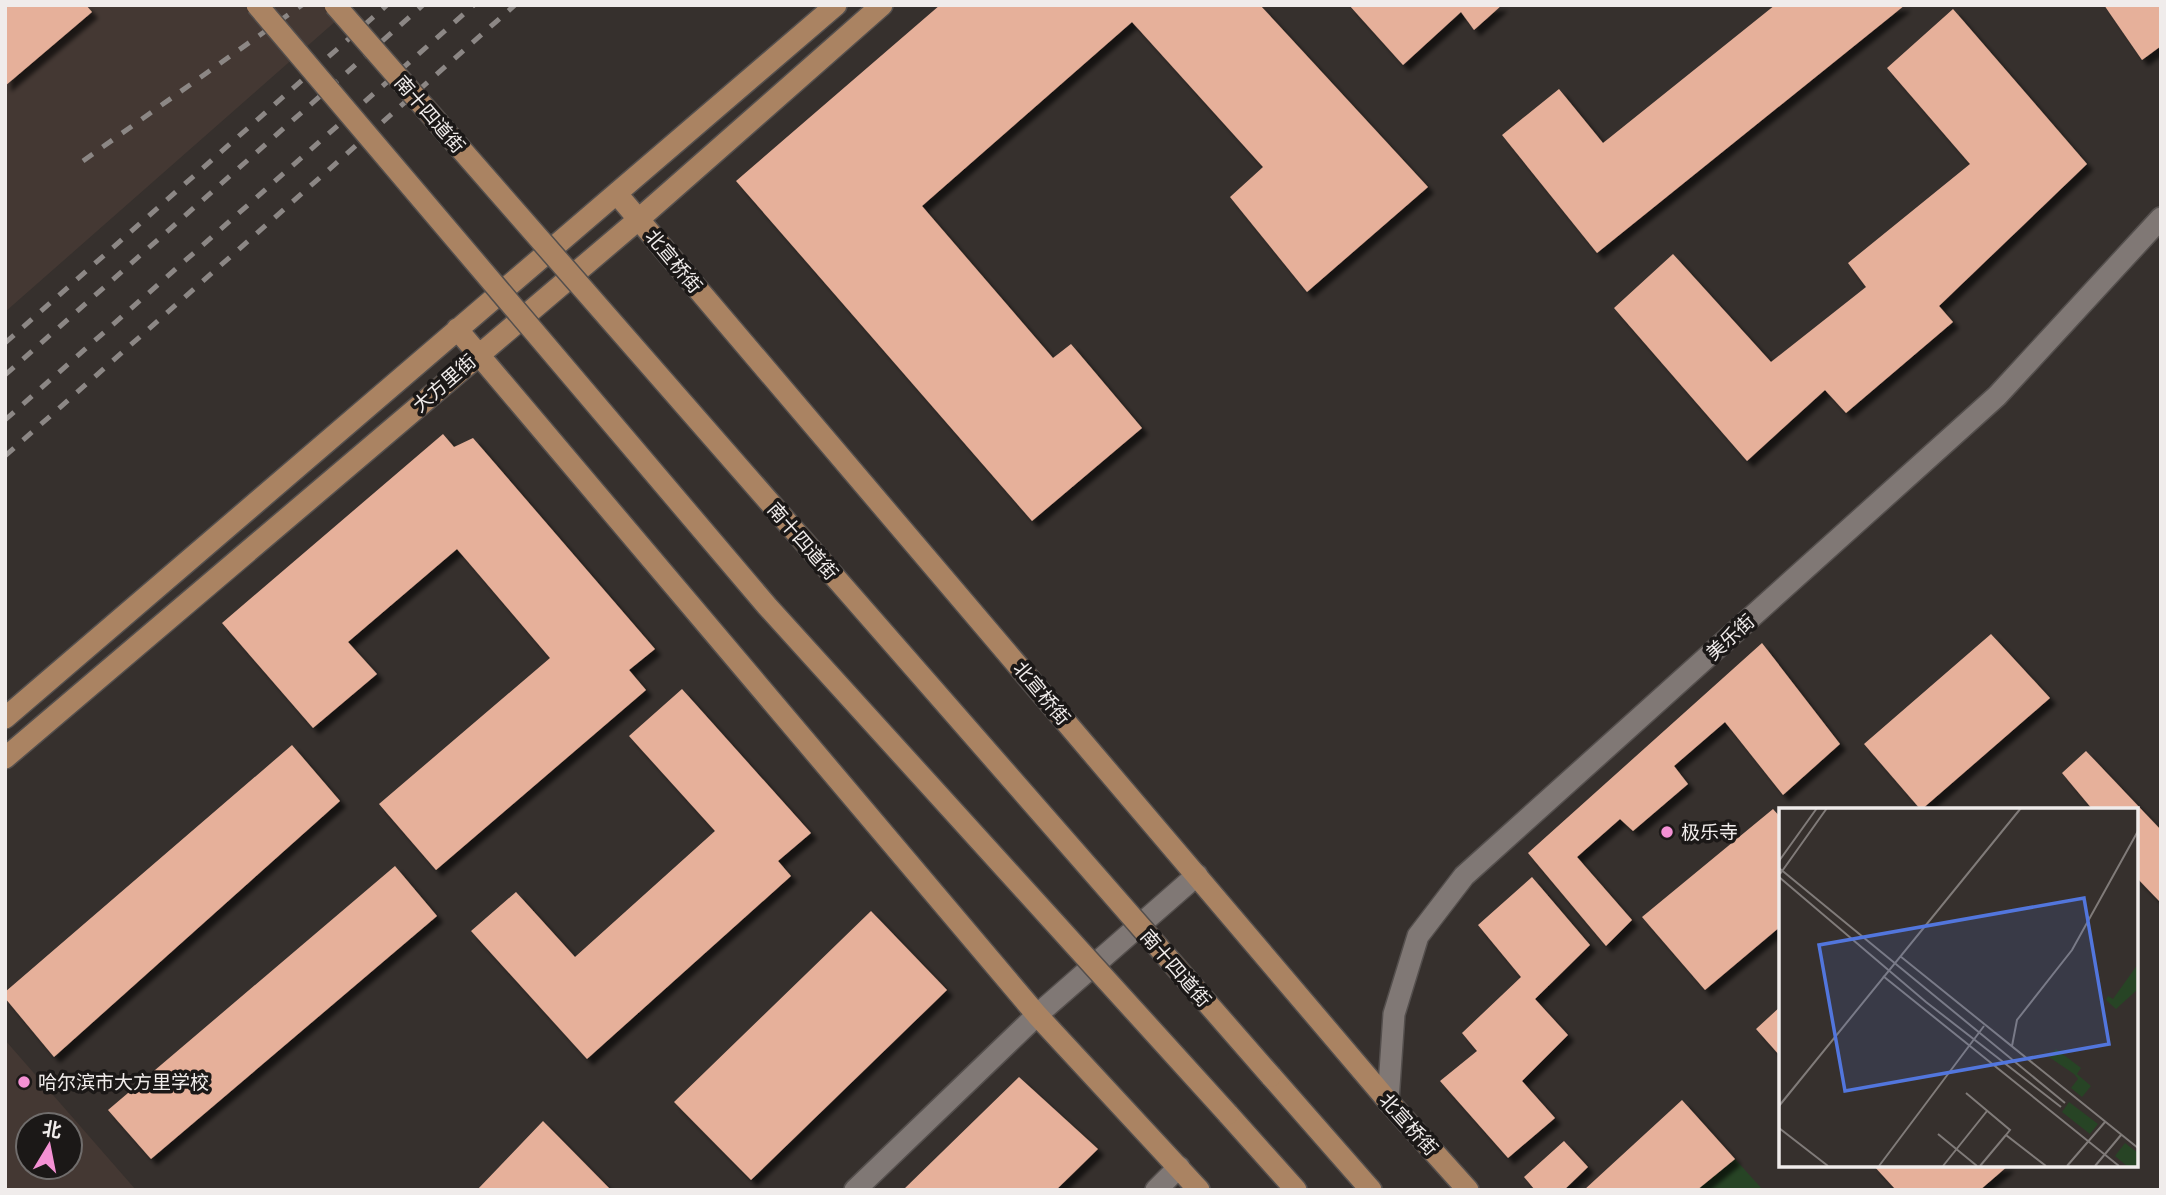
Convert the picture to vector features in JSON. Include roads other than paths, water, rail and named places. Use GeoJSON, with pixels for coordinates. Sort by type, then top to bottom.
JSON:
{"type":"FeatureCollection","features":[{"type":"Feature","properties":{"kind":"main road"},"geometry":{"type":"LineString","coordinates":[[257,5],[767,606],[1296,1190]]}},
{"type":"Feature","properties":{"kind":"main road","name":"南十四道街"},"geometry":{"type":"LineString","coordinates":[[335,5],[1371,1190]]}},
{"type":"Feature","properties":{"kind":"main road","name":"大方里街"},"geometry":{"type":"LineString","coordinates":[[5,718],[836,5]]}},
{"type":"Feature","properties":{"kind":"main road","name":"大方里街"},"geometry":{"type":"LineString","coordinates":[[5,758],[639,219],[881,5]]}},
{"type":"Feature","properties":{"kind":"main road","name":"北宣桥街"},"geometry":{"type":"LineString","coordinates":[[617,194],[1388,1101],[1468,1190]]}},
{"type":"Feature","properties":{"kind":"main road"},"geometry":{"type":"LineString","coordinates":[[457,328],[1037,1015],[1199,1190]]}},
{"type":"Feature","properties":{"kind":"street","name":"美乐街"},"geometry":{"type":"LineString","coordinates":[[1388,1101],[1394,1014],[1418,936],[1464,876],[1997,396],[2161,218]]}},
{"type":"Feature","properties":{"kind":"street"},"geometry":{"type":"LineString","coordinates":[[855,1190],[1037,1015],[1197,875]]}},
{"type":"Feature","properties":{"kind":"street"},"geometry":{"type":"LineString","coordinates":[[1156,1190],[1179,1167]]}},
{"type":"Feature","properties":{"kind":"railway"},"geometry":{"type":"LineString","coordinates":[[83,161],[302,5]]}},
{"type":"Feature","properties":{"kind":"railway"},"geometry":{"type":"LineString","coordinates":[[5,343],[387,5]]}},
{"type":"Feature","properties":{"kind":"railway"},"geometry":{"type":"LineString","coordinates":[[5,375],[423,5]]}},
{"type":"Feature","properties":{"kind":"railway"},"geometry":{"type":"LineString","coordinates":[[5,420],[474,5]]}},
{"type":"Feature","properties":{"kind":"railway"},"geometry":{"type":"LineString","coordinates":[[5,456],[515,5]]}},
{"type":"Feature","properties":{"kind":"place","name":"极乐寺"},"geometry":{"type":"Point","coordinates":[1667,832]}},
{"type":"Feature","properties":{"kind":"place","name":"哈尔滨市大方里学校"},"geometry":{"type":"Point","coordinates":[24,1082]}}]}
